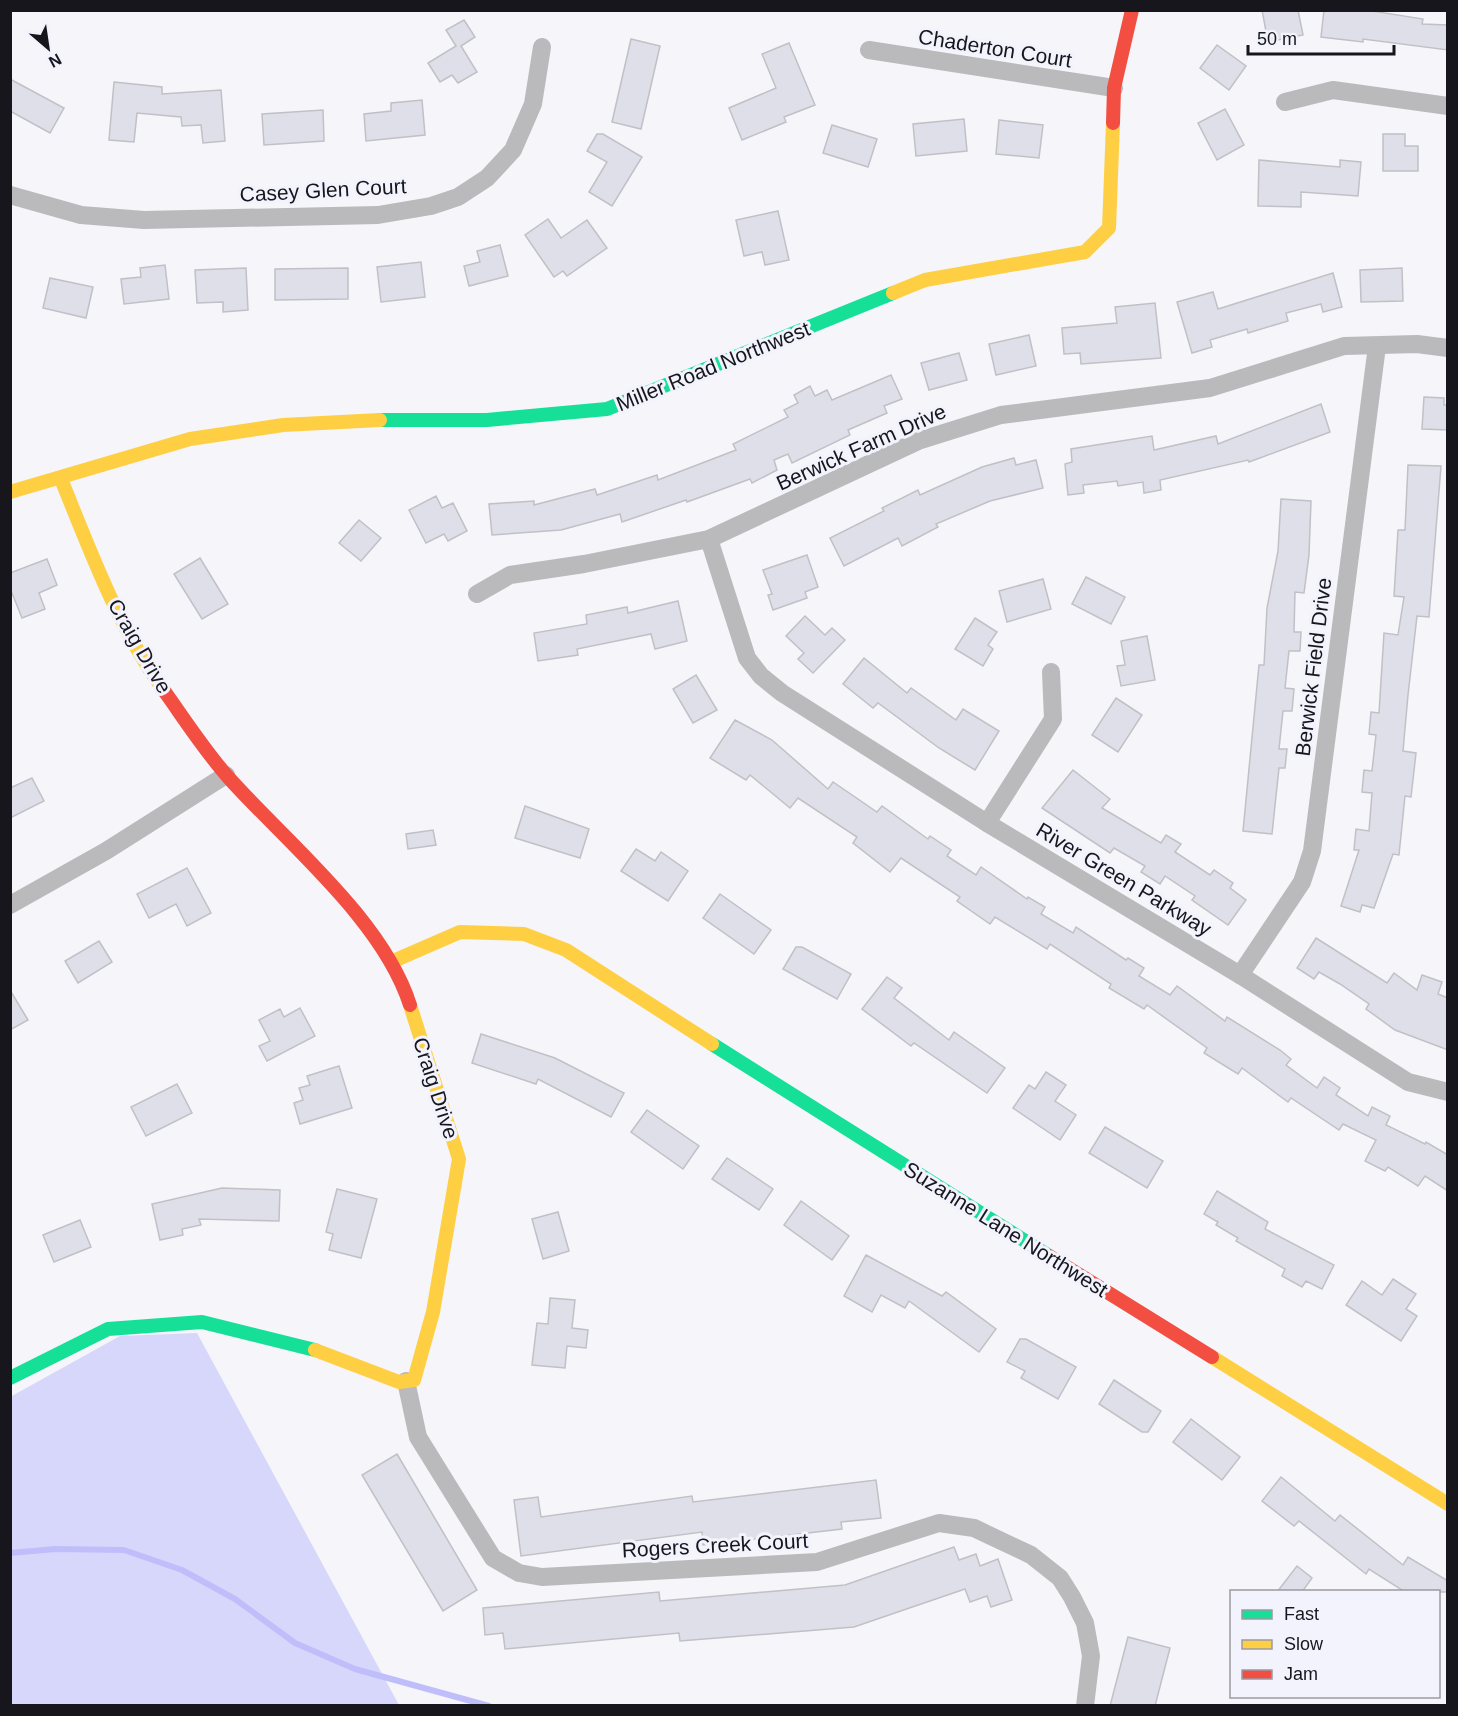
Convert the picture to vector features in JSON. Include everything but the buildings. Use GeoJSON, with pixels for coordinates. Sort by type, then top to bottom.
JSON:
{"type":"FeatureCollection","features":[{"type":"Feature","properties":{"kind":"street"},"geometry":{"type":"LineString","coordinates":[[1114,88],[1132,10]]}},
{"type":"Feature","properties":{"kind":"street","name":"Casey Glen Court"},"geometry":{"type":"LineString","coordinates":[[10,195],[81,215],[144,220],[378,214],[431,206],[458,197],[487,178],[513,150],[533,104],[542,47]]}},
{"type":"Feature","properties":{"kind":"street","name":"Chaderton Court"},"geometry":{"type":"LineString","coordinates":[[868,50],[1114,88]]}},
{"type":"Feature","properties":{"kind":"street","name":"Miller Road Northwest"},"geometry":{"type":"LineString","coordinates":[[10,492],[61,479],[190,439],[283,425],[410,418],[487,420],[607,410],[925,280],[1085,252],[1109,228],[1114,88]]}},
{"type":"Feature","properties":{"kind":"street"},"geometry":{"type":"LineString","coordinates":[[1286,102],[1333,90],[1448,106]]}},
{"type":"Feature","properties":{"kind":"street","name":"Berwick Farm Drive"},"geometry":{"type":"LineString","coordinates":[[477,594],[510,575],[584,564],[709,539],[918,441],[1001,415],[1210,387],[1344,346],[1417,344],[1448,348]]}},
{"type":"Feature","properties":{"kind":"street","name":"Berwick Field Drive"},"geometry":{"type":"LineString","coordinates":[[1240,975],[1302,882],[1312,851],[1377,346]]}},
{"type":"Feature","properties":{"kind":"street","name":"Craig Drive"},"geometry":{"type":"LineString","coordinates":[[61,479],[100,575],[152,675],[226,775],[349,905],[391,962],[407,995],[459,1159],[433,1312],[414,1380],[406,1381]]}},
{"type":"Feature","properties":{"kind":"street","name":"River Green Parkway"},"geometry":{"type":"LineString","coordinates":[[709,539],[747,658],[761,676],[782,693],[987,823],[1240,975],[1408,1082],[1448,1092]]}},
{"type":"Feature","properties":{"kind":"street"},"geometry":{"type":"LineString","coordinates":[[987,823],[1053,719],[1051,672]]}},
{"type":"Feature","properties":{"kind":"street"},"geometry":{"type":"LineString","coordinates":[[10,905],[106,851],[226,775]]}},
{"type":"Feature","properties":{"kind":"street","name":"Suzanne Lane Northwest"},"geometry":{"type":"LineString","coordinates":[[391,962],[460,933],[524,934],[566,950],[841,1128],[969,1204],[1448,1504]]}},
{"type":"Feature","properties":{"kind":"street"},"geometry":{"type":"LineString","coordinates":[[10,1378],[108,1329],[202,1322],[242,1333],[294,1343],[342,1358],[399,1382],[406,1381]]}},
{"type":"Feature","properties":{"kind":"street","name":"Rogers Creek Court"},"geometry":{"type":"LineString","coordinates":[[406,1381],[418,1437],[493,1558],[519,1573],[542,1577],[817,1562],[939,1523],[974,1528],[1031,1555],[1060,1578],[1072,1597],[1085,1623],[1091,1656],[1084,1706]]}},
{"type":"Feature","properties":{"kind":"shaded area"},"geometry":{"type":"Polygon","coordinates":[[[197,1333],[399,1705],[11,1705],[10,1397],[120,1336],[197,1333]]]}},
{"type":"Feature","properties":{"kind":"waterway"},"geometry":{"type":"LineString","coordinates":[[10,1553],[55,1549],[124,1550],[182,1570],[235,1599],[295,1643],[355,1669],[489,1706]]}},
{"type":"Feature","properties":{"kind":"traffic: fast"},"geometry":{"type":"LineString","coordinates":[[380,420],[487,420],[607,409],[893,293]]}},
{"type":"Feature","properties":{"kind":"traffic: fast"},"geometry":{"type":"LineString","coordinates":[[712,1044],[1049,1256]]}},
{"type":"Feature","properties":{"kind":"traffic: fast"},"geometry":{"type":"LineString","coordinates":[[10,1378],[108,1329],[202,1322],[315,1350]]}},
{"type":"Feature","properties":{"kind":"traffic: slow"},"geometry":{"type":"LineString","coordinates":[[893,293],[925,280],[1085,252],[1109,228],[1113,123]]}},
{"type":"Feature","properties":{"kind":"traffic: slow"},"geometry":{"type":"LineString","coordinates":[[10,492],[190,439],[283,425],[380,420]]}},
{"type":"Feature","properties":{"kind":"traffic: slow"},"geometry":{"type":"LineString","coordinates":[[61,479],[107,589],[133,643],[165,692]]}},
{"type":"Feature","properties":{"kind":"traffic: slow"},"geometry":{"type":"LineString","coordinates":[[391,962],[460,932],[524,934],[566,950],[712,1044]]}},
{"type":"Feature","properties":{"kind":"traffic: slow"},"geometry":{"type":"LineString","coordinates":[[315,1350],[399,1382],[414,1380],[433,1312],[459,1159],[410,1005]]}},
{"type":"Feature","properties":{"kind":"traffic: slow"},"geometry":{"type":"LineString","coordinates":[[1212,1357],[1448,1504]]}},
{"type":"Feature","properties":{"kind":"traffic: jam"},"geometry":{"type":"LineString","coordinates":[[1113,123],[1114,88],[1132,10]]}},
{"type":"Feature","properties":{"kind":"traffic: jam"},"geometry":{"type":"LineString","coordinates":[[165,692],[228,777],[356,913],[397,974],[410,1005]]}},
{"type":"Feature","properties":{"kind":"traffic: jam"},"geometry":{"type":"LineString","coordinates":[[1049,1256],[1212,1357]]}}]}
